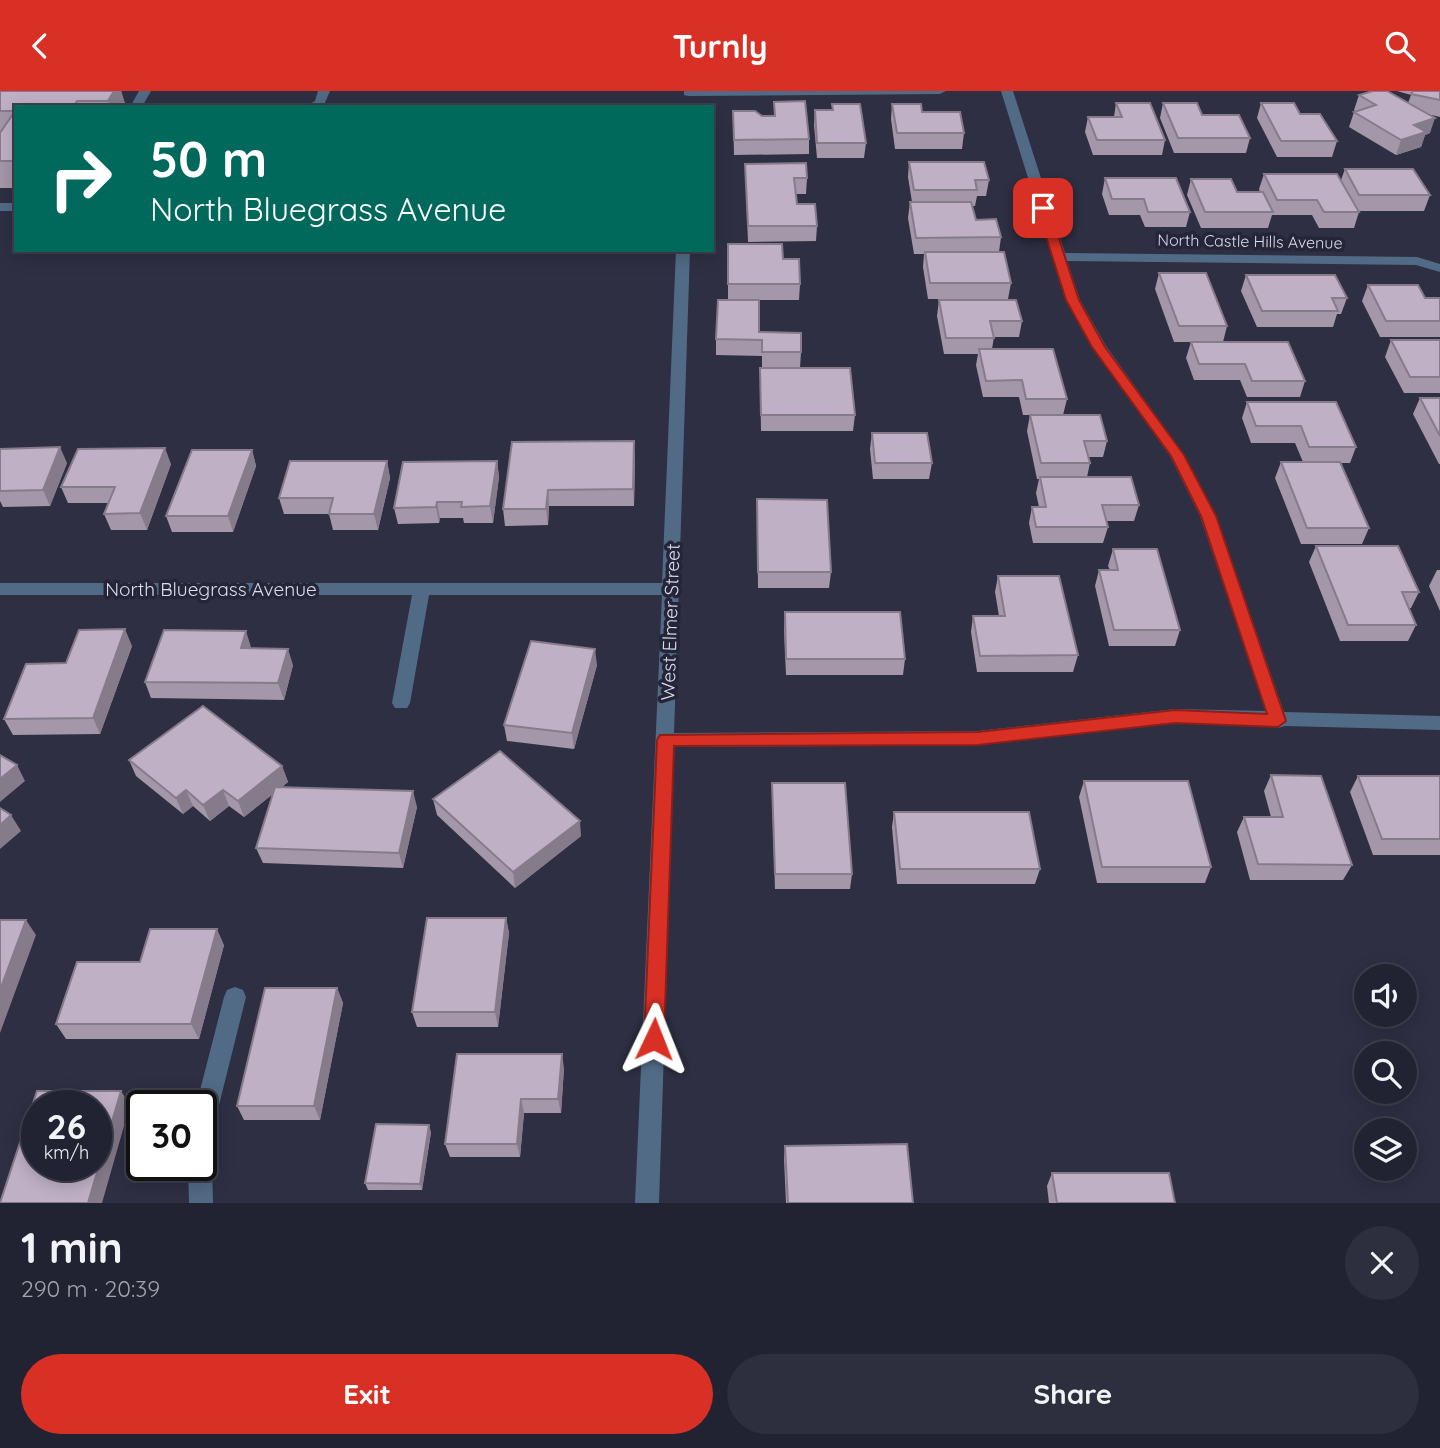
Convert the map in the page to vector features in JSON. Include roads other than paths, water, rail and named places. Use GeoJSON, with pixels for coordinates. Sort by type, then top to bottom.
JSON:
{"type":"FeatureCollection","features":[{"type":"Feature","properties":{"kind":"street"},"geometry":{"type":"LineString","coordinates":[[315,105],[320,103],[324,91]]}},
{"type":"Feature","properties":{"kind":"street"},"geometry":{"type":"LineString","coordinates":[[688,92],[940,91]]}},
{"type":"Feature","properties":{"kind":"street"},"geometry":{"type":"LineString","coordinates":[[1007,91],[1073,300],[1098,347],[1177,455],[1208,516],[1278,721]]}},
{"type":"Feature","properties":{"kind":"street","name":"West Elmer Street"},"geometry":{"type":"LineString","coordinates":[[647,1203],[683,252]]}},
{"type":"Feature","properties":{"kind":"street","name":"North Castle Hills Avenue"},"geometry":{"type":"LineString","coordinates":[[1058,257],[1417,261],[1440,268]]}},
{"type":"Feature","properties":{"kind":"street","name":"North Bluegrass Avenue"},"geometry":{"type":"LineString","coordinates":[[0,589],[671,589]]}},
{"type":"Feature","properties":{"kind":"street"},"geometry":{"type":"LineString","coordinates":[[401,703],[422,589]]}},
{"type":"Feature","properties":{"kind":"street"},"geometry":{"type":"LineString","coordinates":[[666,740],[978,739],[1175,716],[1278,721],[1440,723]]}},
{"type":"Feature","properties":{"kind":"street"},"geometry":{"type":"LineString","coordinates":[[212,1090],[235,997]]}},
{"type":"Feature","properties":{"kind":"street"},"geometry":{"type":"LineString","coordinates":[[200,1181],[201,1203]]}}]}
